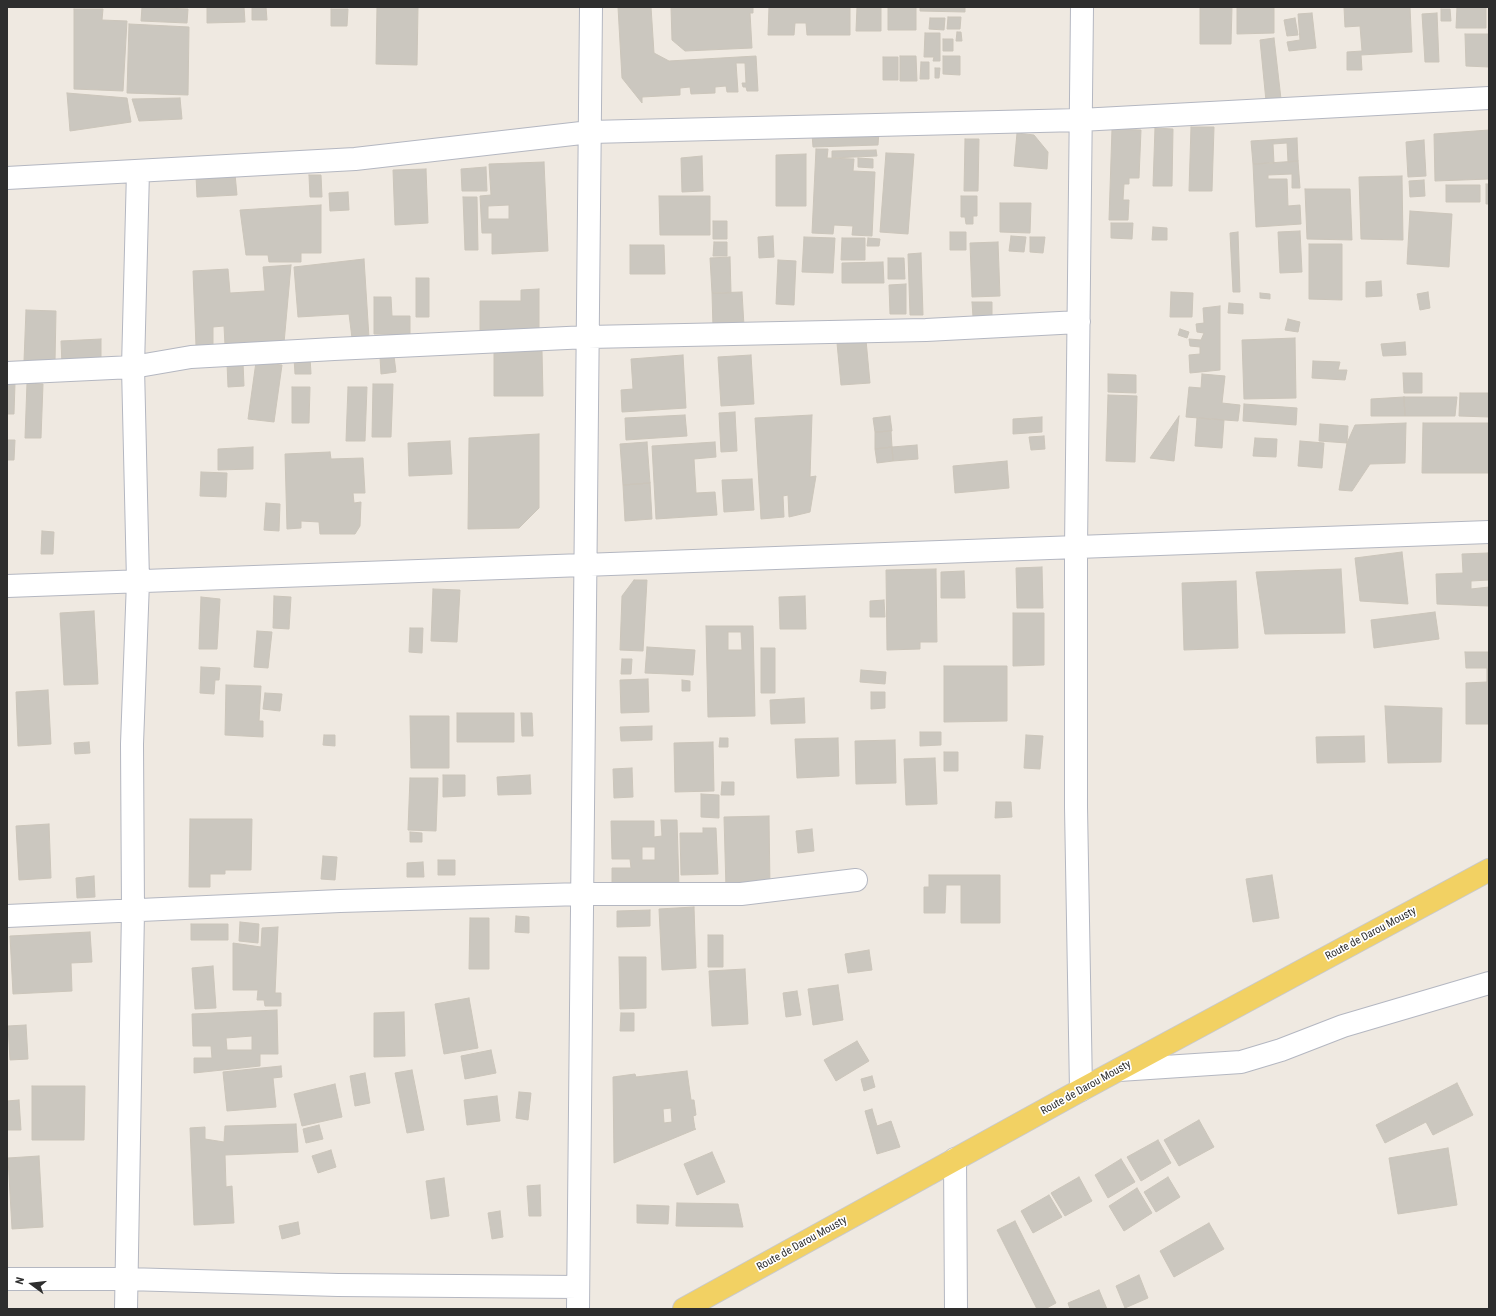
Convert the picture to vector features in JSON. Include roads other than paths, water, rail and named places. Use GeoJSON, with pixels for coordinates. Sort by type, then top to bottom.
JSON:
{"type":"FeatureCollection","features":[{"type":"Feature","properties":{"kind":"main road","name":"Route de Darou Mousty"},"geometry":{"type":"LineString","coordinates":[[684,1309],[1081,1090],[1489,870]]}},
{"type":"Feature","properties":{"kind":"street"},"geometry":{"type":"LineString","coordinates":[[578,1309],[591,7]]}},
{"type":"Feature","properties":{"kind":"street"},"geometry":{"type":"LineString","coordinates":[[1081,1090],[1076,807],[1076,548],[1082,7]]}},
{"type":"Feature","properties":{"kind":"street"},"geometry":{"type":"LineString","coordinates":[[7,178],[355,159],[590,132],[1080,120],[1489,98]]}},
{"type":"Feature","properties":{"kind":"street"},"geometry":{"type":"LineString","coordinates":[[126,1309],[132,911],[132,744],[138,582],[133,367],[138,171]]}},
{"type":"Feature","properties":{"kind":"street"},"geometry":{"type":"LineString","coordinates":[[7,373],[133,367],[191,357],[588,337],[926,330],[1079,322]]}},
{"type":"Feature","properties":{"kind":"street"},"geometry":{"type":"LineString","coordinates":[[7,586],[1489,532]]}},
{"type":"Feature","properties":{"kind":"street"},"geometry":{"type":"LineString","coordinates":[[7,916],[340,901],[582,894],[741,894],[856,880]]}},
{"type":"Feature","properties":{"kind":"street"},"geometry":{"type":"LineString","coordinates":[[1119,1070],[1241,1062],[1281,1050],[1343,1026],[1489,983]]}},
{"type":"Feature","properties":{"kind":"street"},"geometry":{"type":"LineString","coordinates":[[955,1159],[956,1309]]}},
{"type":"Feature","properties":{"kind":"street"},"geometry":{"type":"LineString","coordinates":[[7,1279],[126,1278],[338,1285],[578,1287]]}}]}
